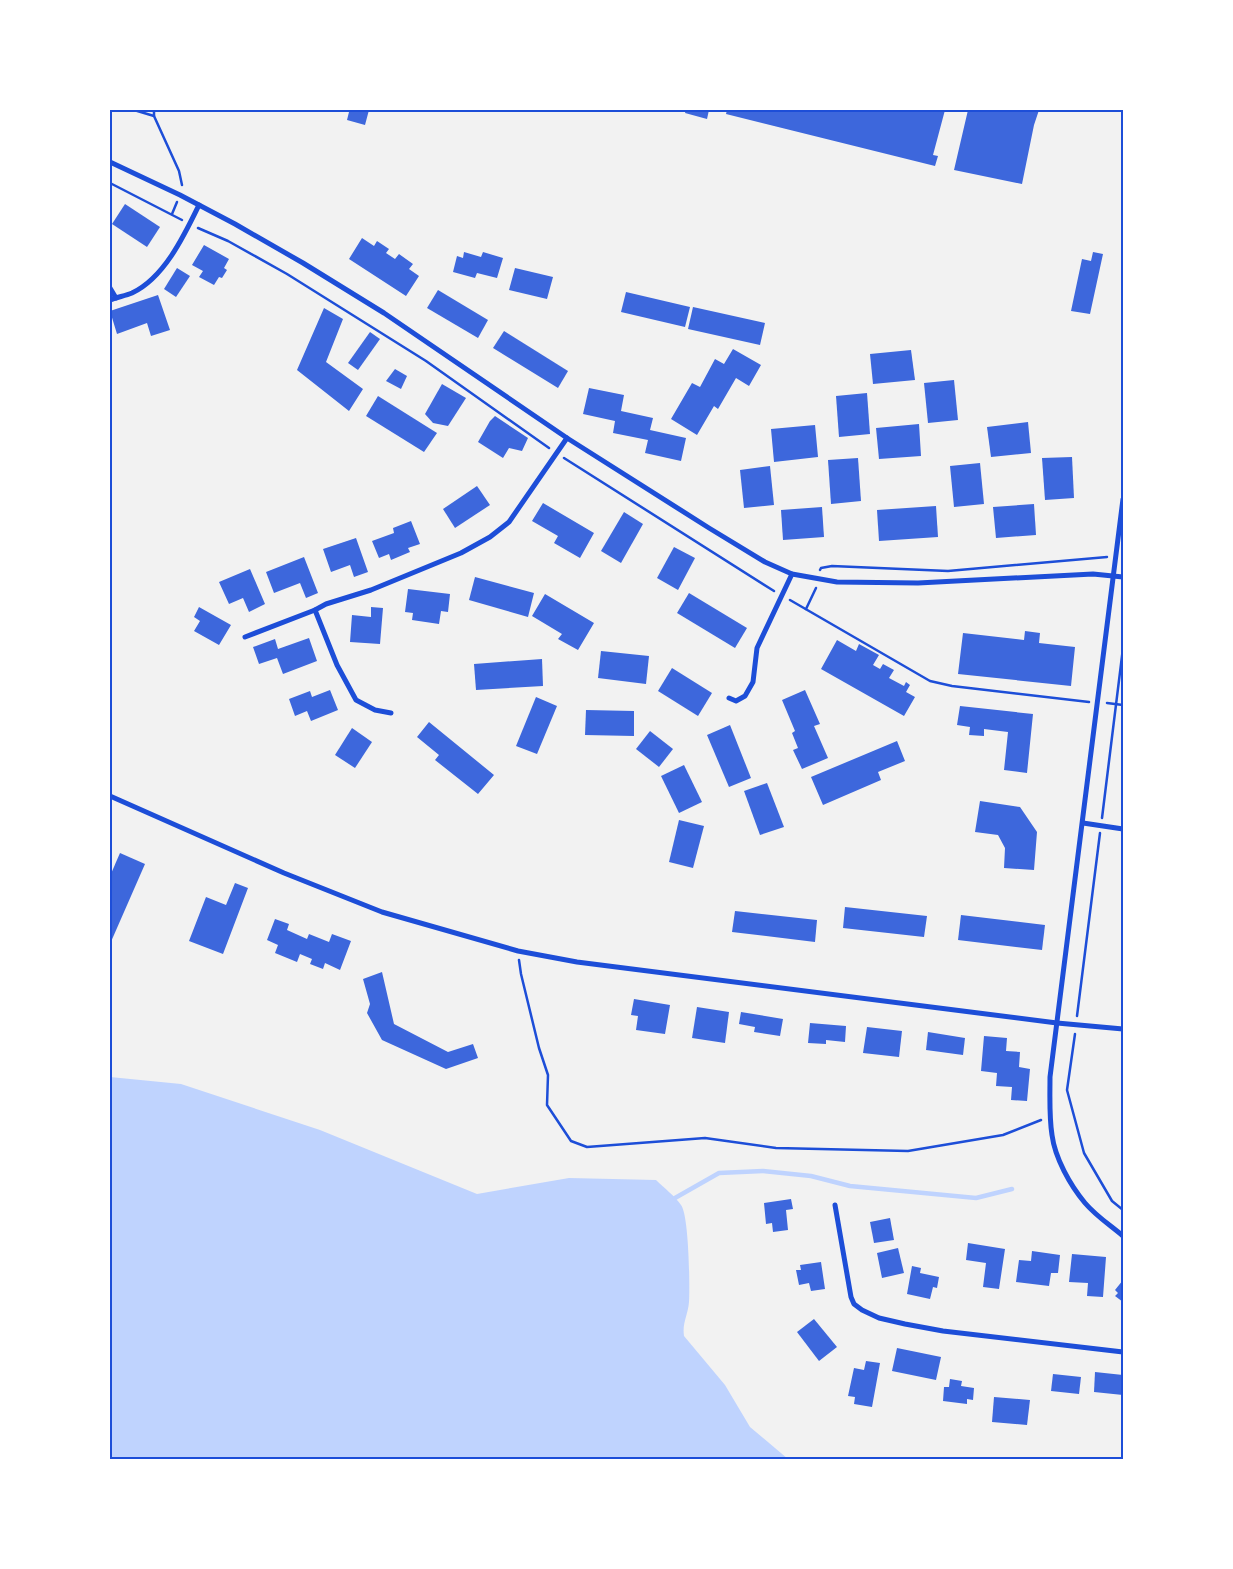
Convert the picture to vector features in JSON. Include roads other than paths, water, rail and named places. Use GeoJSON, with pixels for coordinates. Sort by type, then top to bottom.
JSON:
{"type":"FeatureCollection","features":[{"type":"Feature","properties":{"kind":"street"},"geometry":{"type":"LineString","coordinates":[[110,162],[180,195],[303,263],[384,313],[567,438],[764,562],[792,574],[838,582],[918,583],[1093,574],[1123,577]]}},
{"type":"Feature","properties":{"kind":"street"},"geometry":{"type":"LineString","coordinates":[[110,300],[132,293],[161,271],[190,224],[199,205]]}},
{"type":"Feature","properties":{"kind":"street"},"geometry":{"type":"LineString","coordinates":[[110,288],[116,298]]}},
{"type":"Feature","properties":{"kind":"street"},"geometry":{"type":"LineString","coordinates":[[245,637],[326,604],[371,590],[461,553],[490,536],[509,522],[567,438]]}},
{"type":"Feature","properties":{"kind":"street"},"geometry":{"type":"LineString","coordinates":[[1123,499],[1050,1077],[1052,1136],[1058,1157],[1086,1204],[1123,1236]]}},
{"type":"Feature","properties":{"kind":"street"},"geometry":{"type":"LineString","coordinates":[[730,698],[736,701],[745,696],[753,682],[757,648],[762,634],[792,574]]}},
{"type":"Feature","properties":{"kind":"street"},"geometry":{"type":"LineString","coordinates":[[315,610],[337,665],[356,700],[375,710],[391,713]]}},
{"type":"Feature","properties":{"kind":"street"},"geometry":{"type":"LineString","coordinates":[[110,796],[284,872],[382,912],[518,951],[577,962],[1057,1023],[1123,1029]]}},
{"type":"Feature","properties":{"kind":"street"},"geometry":{"type":"LineString","coordinates":[[1083,823],[1123,829]]}},
{"type":"Feature","properties":{"kind":"street"},"geometry":{"type":"LineString","coordinates":[[835,1205],[850,1297],[854,1304],[862,1310],[879,1318],[943,1331],[1123,1352]]}},
{"type":"Feature","properties":{"kind":"water"},"geometry":{"type":"Polygon","coordinates":[[[110,1077],[181,1084],[320,1130],[477,1194],[569,1178],[656,1180],[681,1205],[686,1222],[689,1294],[684,1336],[725,1385],[750,1427],[788,1459],[110,1459],[110,1077]]]}},
{"type":"Feature","properties":{"kind":"waterway"},"geometry":{"type":"LineString","coordinates":[[675,1198],[719,1173],[763,1171],[811,1176],[850,1186],[976,1198],[1012,1189]]}}]}
